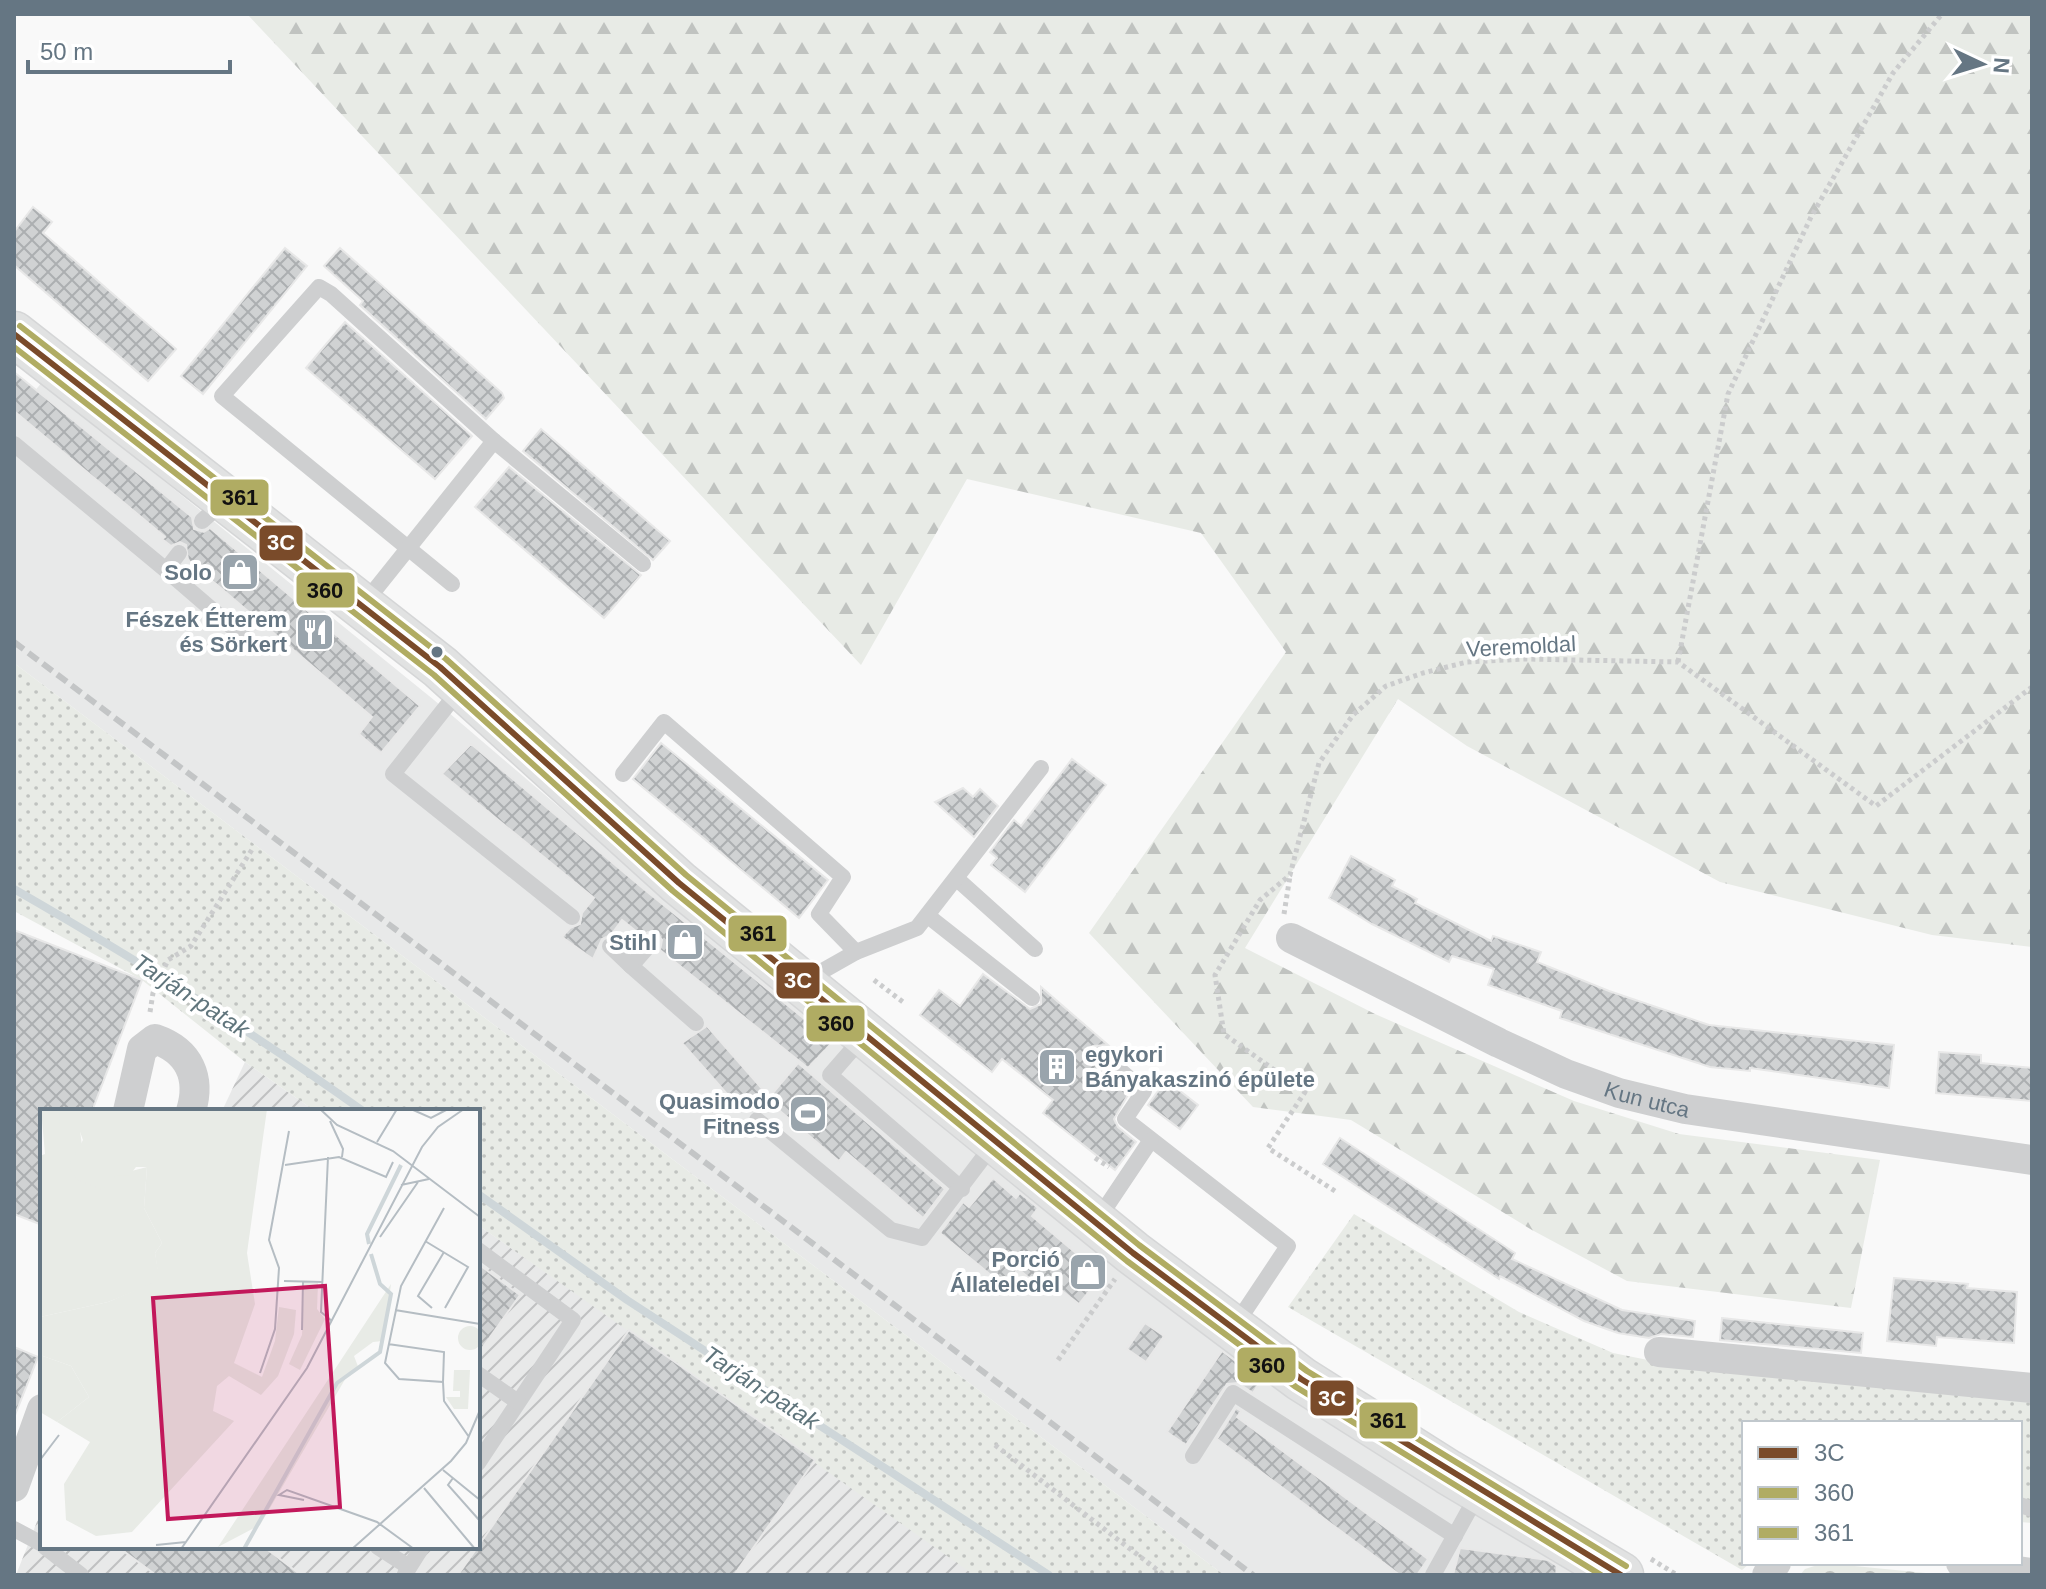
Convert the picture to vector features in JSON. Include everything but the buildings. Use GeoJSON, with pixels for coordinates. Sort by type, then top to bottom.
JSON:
{"type":"FeatureCollection","features":[{"type":"Feature","properties":{"kind":"main road"},"geometry":{"type":"LineString","coordinates":[[14,334],[214,511],[362,607],[462,687],[682,903],[802,983],[1233,1329],[1301,1379],[1621,1575]]}},
{"type":"Feature","properties":{"kind":"street","name":"Kun utca"},"geometry":{"type":"LineString","coordinates":[[1291,938],[1526,1056],[1619,1093],[1685,1109],[2032,1160]]}},
{"type":"Feature","properties":{"kind":"street"},"geometry":{"type":"LineString","coordinates":[[128,1109],[142,1049],[148,1041],[165,1042],[187,1062],[197,1088],[192,1109]]}},
{"type":"Feature","properties":{"kind":"street"},"geometry":{"type":"LineString","coordinates":[[1659,1352],[2032,1388]]}},
{"type":"Feature","properties":{"kind":"street"},"geometry":{"type":"LineString","coordinates":[[14,1487],[40,1415]]}},
{"type":"Feature","properties":{"kind":"street"},"geometry":{"type":"LineString","coordinates":[[1975,1565],[2032,1573]]}},
{"type":"Feature","properties":{"kind":"lane"},"geometry":{"type":"LineString","coordinates":[[452,584],[222,396],[319,287],[331,294],[494,441],[643,564]]}},
{"type":"Feature","properties":{"kind":"lane"},"geometry":{"type":"LineString","coordinates":[[362,607],[405,548],[494,441]]}},
{"type":"Feature","properties":{"kind":"lane"},"geometry":{"type":"LineString","coordinates":[[14,444],[246,639]]}},
{"type":"Feature","properties":{"kind":"lane"},"geometry":{"type":"LineString","coordinates":[[166,570],[179,553]]}},
{"type":"Feature","properties":{"kind":"lane"},"geometry":{"type":"LineString","coordinates":[[462,687],[393,774],[572,917]]}},
{"type":"Feature","properties":{"kind":"lane"},"geometry":{"type":"LineString","coordinates":[[623,774],[664,722],[843,877],[819,914],[856,952]]}},
{"type":"Feature","properties":{"kind":"lane"},"geometry":{"type":"LineString","coordinates":[[802,983],[856,952],[917,928],[1041,768]]}},
{"type":"Feature","properties":{"kind":"lane"},"geometry":{"type":"LineString","coordinates":[[957,879],[1035,949]]}},
{"type":"Feature","properties":{"kind":"lane"},"geometry":{"type":"LineString","coordinates":[[928,916],[1032,998]]}},
{"type":"Feature","properties":{"kind":"lane"},"geometry":{"type":"LineString","coordinates":[[631,966],[651,943]]}},
{"type":"Feature","properties":{"kind":"lane"},"geometry":{"type":"LineString","coordinates":[[610,946],[696,1023]]}},
{"type":"Feature","properties":{"kind":"lane"},"geometry":{"type":"LineString","coordinates":[[865,1035],[830,1075],[962,1189]]}},
{"type":"Feature","properties":{"kind":"lane"},"geometry":{"type":"LineString","coordinates":[[1101,1054],[1144,1091],[1125,1119],[1288,1246],[1233,1329]]}},
{"type":"Feature","properties":{"kind":"lane"},"geometry":{"type":"LineString","coordinates":[[757,1120],[891,1230],[922,1238],[996,1141]]}},
{"type":"Feature","properties":{"kind":"lane"},"geometry":{"type":"LineString","coordinates":[[1096,1222],[1151,1140]]}},
{"type":"Feature","properties":{"kind":"lane"},"geometry":{"type":"LineString","coordinates":[[480,1251],[573,1320],[480,1460]]}},
{"type":"Feature","properties":{"kind":"lane"},"geometry":{"type":"LineString","coordinates":[[480,1375],[518,1402]]}},
{"type":"Feature","properties":{"kind":"lane"},"geometry":{"type":"LineString","coordinates":[[1193,1456],[1233,1393],[1455,1536]]}},
{"type":"Feature","properties":{"kind":"lane"},"geometry":{"type":"LineString","coordinates":[[1433,1575],[1480,1491]]}},
{"type":"Feature","properties":{"kind":"lane"},"geometry":{"type":"LineString","coordinates":[[14,1529],[40,1544]]}},
{"type":"Feature","properties":{"kind":"lane"},"geometry":{"type":"LineString","coordinates":[[48,1549],[81,1575]]}},
{"type":"Feature","properties":{"kind":"lane"},"geometry":{"type":"LineString","coordinates":[[380,1549],[406,1571],[421,1549]]}},
{"type":"Feature","properties":{"kind":"path"},"geometry":{"type":"LineString","coordinates":[[1942,14],[1885,86],[1811,217],[1728,394],[1678,662],[1876,806],[2032,687]]}},
{"type":"Feature","properties":{"kind":"path","name":"Veremoldal"},"geometry":{"type":"LineString","coordinates":[[1291,938],[1285,930],[1283,915],[1290,875],[1319,763],[1353,715],[1386,686],[1467,662],[1578,659],[1678,662]]}},
{"type":"Feature","properties":{"kind":"path"},"geometry":{"type":"LineString","coordinates":[[148,1041],[153,993],[168,960],[191,946],[253,848]]}},
{"type":"Feature","properties":{"kind":"path"},"geometry":{"type":"LineString","coordinates":[[1290,875],[1260,900],[1215,975],[1224,1034],[1305,1092],[1268,1148],[1335,1191]]}},
{"type":"Feature","properties":{"kind":"path"},"geometry":{"type":"LineString","coordinates":[[874,980],[903,1002]]}},
{"type":"Feature","properties":{"kind":"path"},"geometry":{"type":"LineString","coordinates":[[1058,1360],[1106,1292]]}},
{"type":"Feature","properties":{"kind":"path"},"geometry":{"type":"LineString","coordinates":[[995,1445],[1164,1575]]}},
{"type":"Feature","properties":{"kind":"shaded area"},"geometry":{"type":"Polygon","coordinates":[[[42,382],[434,700],[669,901],[1106,1260],[1376,1453],[1450,1500],[1589,1575],[1224,1575],[14,663],[14,417],[42,382]]]}},
{"type":"Feature","properties":{"kind":"shaded area"},"geometry":{"type":"Polygon","coordinates":[[[245,1062],[312,1109],[223,1109],[245,1062]]]}},
{"type":"Feature","properties":{"kind":"shaded area"},"geometry":{"type":"Polygon","coordinates":[[[480,1226],[975,1575],[16,1575],[40,1514],[40,1549],[480,1549],[480,1226]]]}},
{"type":"Feature","properties":{"kind":"green space"},"geometry":{"type":"Polygon","coordinates":[[[247,14],[2032,14],[2032,947],[1932,935],[1720,882],[1467,746],[1398,699],[1245,948],[1375,1014],[1574,1101],[1679,1134],[1880,1160],[1851,1308],[1627,1281],[1532,1230],[1351,1120],[1253,1107],[1089,933],[1286,652],[1201,533],[967,479],[861,665],[247,14]]]}},
{"type":"Feature","properties":{"kind":"green space"},"geometry":{"type":"Polygon","coordinates":[[[14,663],[1224,1575],[974,1575],[480,1226],[480,1109],[312,1109],[245,1062],[142,980],[14,911],[14,663]]]}},
{"type":"Feature","properties":{"kind":"green space"},"geometry":{"type":"Polygon","coordinates":[[[1354,1214],[1519,1312],[1613,1353],[1668,1364],[2032,1396],[2032,1523],[2022,1522],[2022,1421],[1742,1421],[1742,1565],[1748,1565],[1742,1570],[1288,1307],[1354,1214]]]}},
{"type":"Feature","properties":{"kind":"green space"},"geometry":{"type":"Polygon","coordinates":[[[1818,1565],[1844,1565],[1946,1575],[1800,1575],[1805,1569],[1818,1565]]]}},
{"type":"Feature","properties":{"kind":"waterway","name":"Tarján-patak"},"geometry":{"type":"LineString","coordinates":[[14,889],[191,996],[360,1109]]}},
{"type":"Feature","properties":{"kind":"waterway","name":"Tarján-patak"},"geometry":{"type":"LineString","coordinates":[[480,1195],[627,1300],[1049,1575]]}},
{"type":"Feature","properties":{"kind":"railway"},"geometry":{"type":"LineString","coordinates":[[14,642],[1253,1575]]}},
{"type":"Feature","properties":{"kind":"transit line","name":"361"},"geometry":{"type":"LineString","coordinates":[[20,326],[446,659],[686,875],[1139,1245],[1307,1371],[1626,1566]]}},
{"type":"Feature","properties":{"kind":"transit line","name":"3C"},"geometry":{"type":"LineString","coordinates":[[14,334],[440,667],[679,883],[1133,1253],[1301,1379],[1621,1575]]}},
{"type":"Feature","properties":{"kind":"transit line","name":"360"},"geometry":{"type":"LineString","coordinates":[[14,347],[434,675],[673,891],[1127,1261],[1296,1387],[1601,1575]]}},
{"type":"Feature","properties":{"kind":"place","name":"Solo"},"geometry":{"type":"Point","coordinates":[240,572]}},
{"type":"Feature","properties":{"kind":"place","name":"Fészek Étterem és Sörkert"},"geometry":{"type":"Point","coordinates":[315,632]}},
{"type":"Feature","properties":{"kind":"place","name":"Stihl"},"geometry":{"type":"Point","coordinates":[685,942]}},
{"type":"Feature","properties":{"kind":"place","name":"egykori Bányakaszinó épülete"},"geometry":{"type":"Point","coordinates":[1057,1067]}},
{"type":"Feature","properties":{"kind":"place","name":"Quasimodo Fitness"},"geometry":{"type":"Point","coordinates":[808,1114]}},
{"type":"Feature","properties":{"kind":"place","name":"Porció Állateledel"},"geometry":{"type":"Point","coordinates":[1088,1272]}}]}
